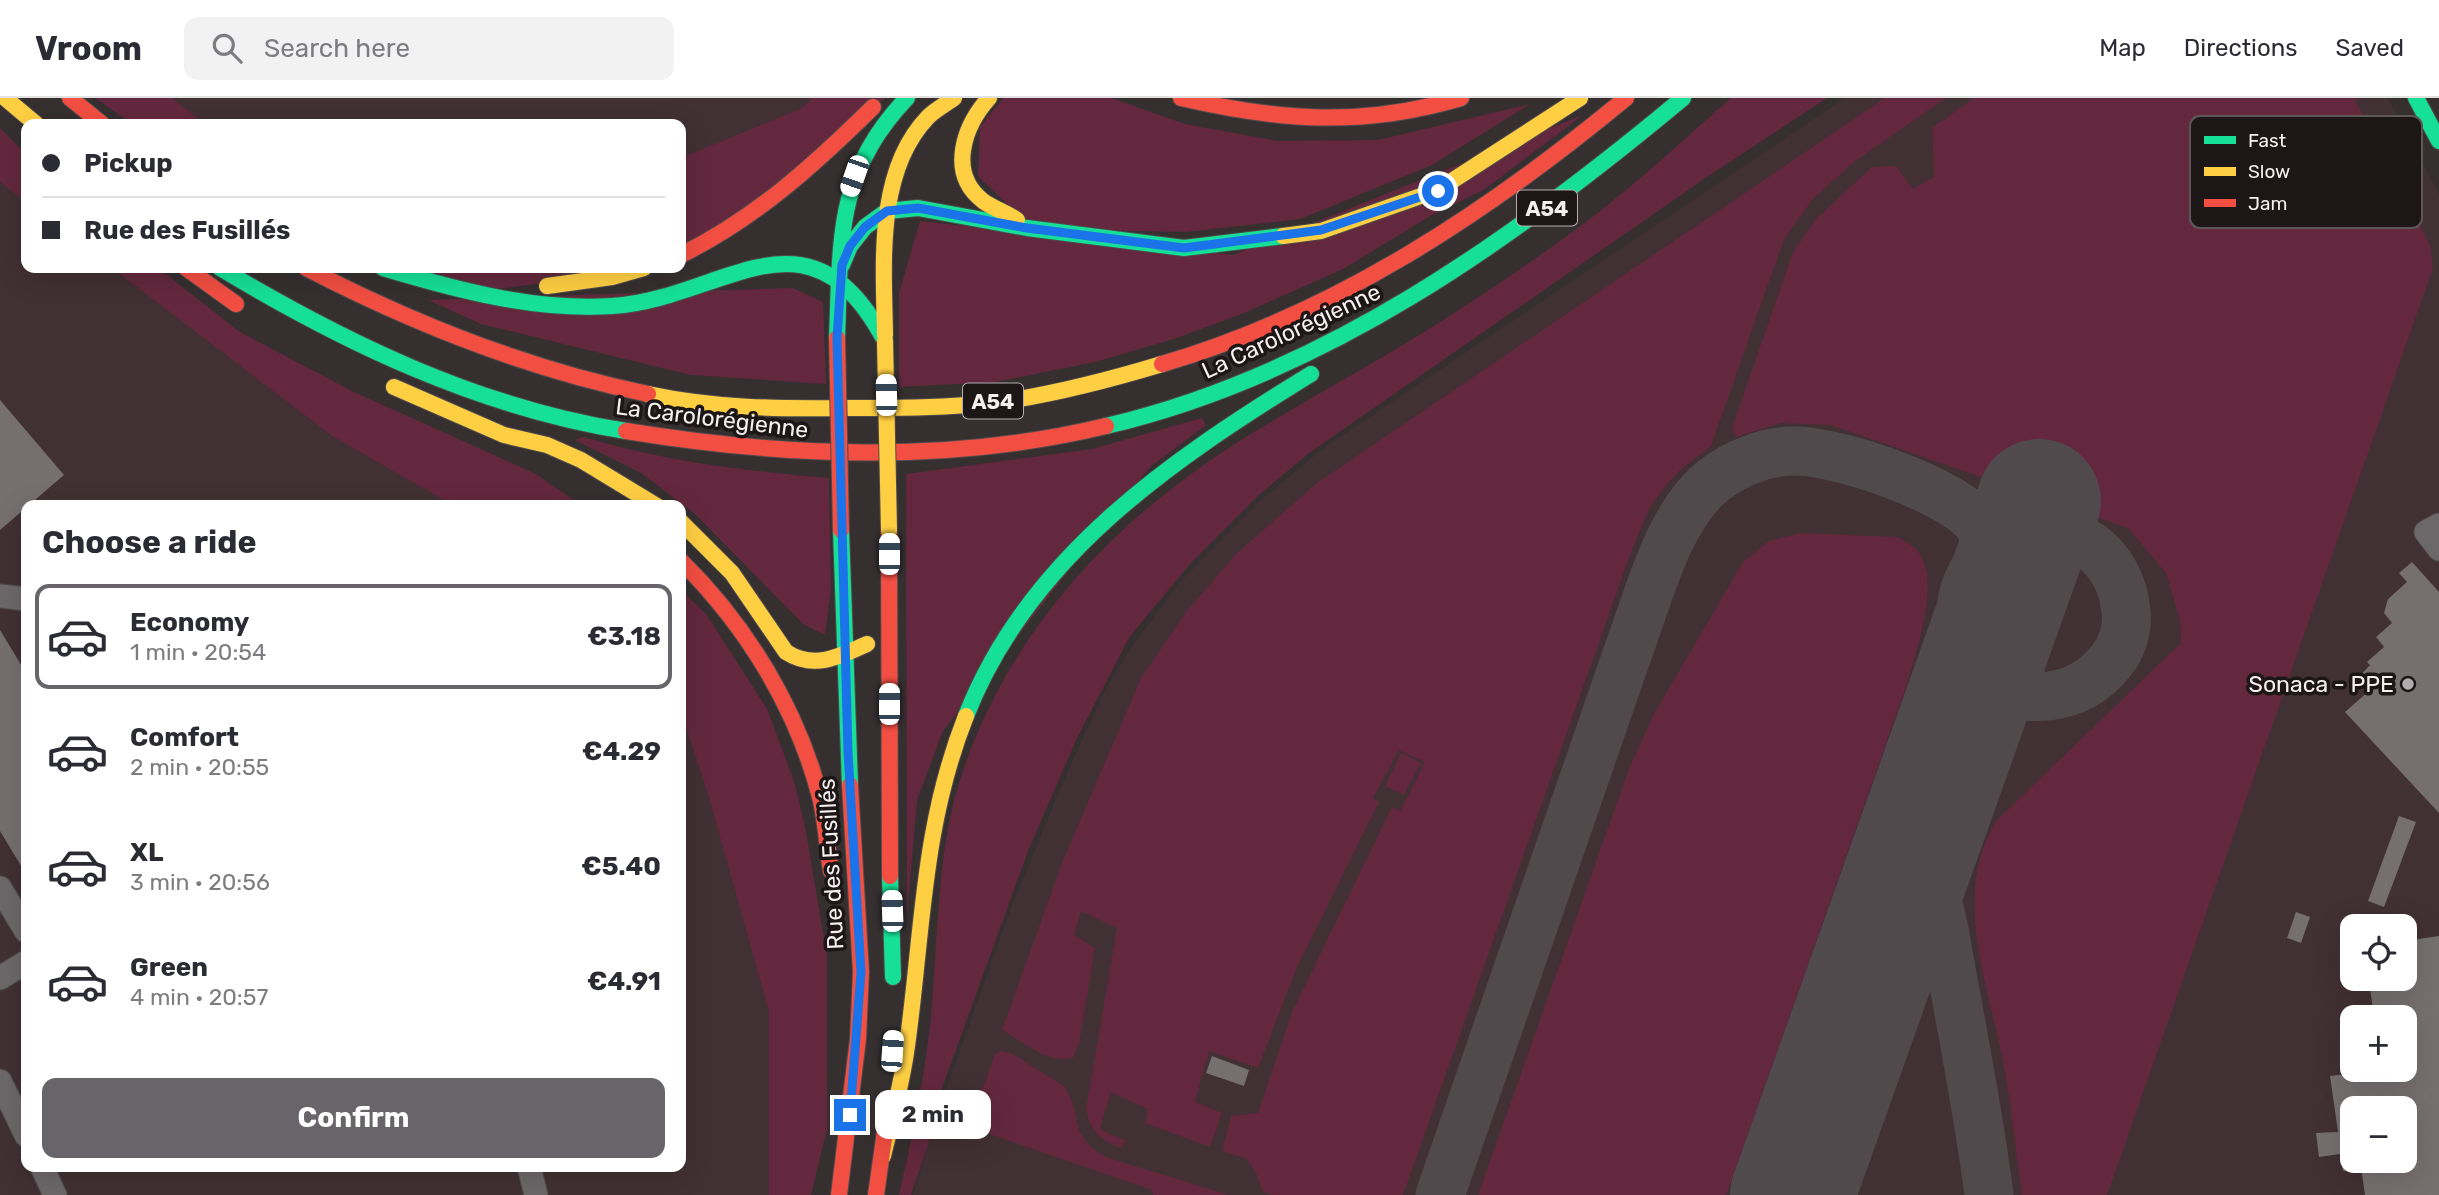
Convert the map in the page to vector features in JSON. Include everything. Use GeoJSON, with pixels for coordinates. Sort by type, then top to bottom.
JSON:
{"type":"FeatureCollection","features":[{"type":"Feature","properties":{"kind":"main road"},"geometry":{"type":"LineString","coordinates":[[5,98],[30,119]]}},
{"type":"Feature","properties":{"kind":"main road"},"geometry":{"type":"LineString","coordinates":[[70,98],[96,119]]}},
{"type":"Feature","properties":{"kind":"main road"},"geometry":{"type":"LineString","coordinates":[[686,253],[710,242],[762,210],[882,98]]}},
{"type":"Feature","properties":{"kind":"main road","name":"Rue des Fusillés"},"geometry":{"type":"LineString","coordinates":[[839,1195],[850,1115],[861,972],[848,766],[837,338],[845,202],[863,151],[894,110],[907,98]]}},
{"type":"Feature","properties":{"kind":"main road"},"geometry":{"type":"LineString","coordinates":[[893,989],[888,785],[889,531],[884,244],[887,211],[894,181],[906,150],[923,125],[954,98]]}},
{"type":"Feature","properties":{"kind":"main road"},"geometry":{"type":"LineString","coordinates":[[989,98],[967,127],[962,148],[966,177],[977,195],[1027,228]]}},
{"type":"Feature","properties":{"kind":"main road"},"geometry":{"type":"LineString","coordinates":[[1181,98],[1241,113],[1290,119],[1346,121],[1413,111],[1461,98]]}},
{"type":"Feature","properties":{"kind":"main road"},"geometry":{"type":"LineString","coordinates":[[841,273],[865,227],[887,211],[918,208],[1027,228],[1184,248],[1321,230],[1438,191],[1580,98]]}},
{"type":"Feature","properties":{"kind":"main road","name":"La Carolorégienne"},"geometry":{"type":"LineString","coordinates":[[315,273],[361,298],[443,334],[534,366],[617,388],[711,404],[796,409],[928,407],[1015,400],[1101,383],[1185,359],[1269,327],[1381,273],[1546,162],[1626,98]]}},
{"type":"Feature","properties":{"kind":"main road","name":"La Carolorégienne"},"geometry":{"type":"LineString","coordinates":[[229,273],[341,338],[427,374],[519,406],[612,429],[706,445],[800,454],[943,451],[1024,443],[1114,426],[1201,398],[1289,362],[1399,304],[1521,226],[1577,187],[1683,98]]}},
{"type":"Feature","properties":{"kind":"main road"},"geometry":{"type":"LineString","coordinates":[[2417,98],[2439,141]]}},
{"type":"Feature","properties":{"kind":"main road"},"geometry":{"type":"LineString","coordinates":[[404,273],[526,302],[615,306],[662,297],[753,264],[787,263],[841,273],[868,307],[885,341]]}},
{"type":"Feature","properties":{"kind":"main road"},"geometry":{"type":"LineString","coordinates":[[193,273],[249,312]]}},
{"type":"Feature","properties":{"kind":"main road"},"geometry":{"type":"LineString","coordinates":[[474,290],[539,288],[626,273]]}},
{"type":"Feature","properties":{"kind":"main road"},"geometry":{"type":"LineString","coordinates":[[1343,354],[1399,304]]}},
{"type":"Feature","properties":{"kind":"main road"},"geometry":{"type":"LineString","coordinates":[[876,1195],[908,1048],[922,898],[940,788],[959,729],[982,673],[1013,622],[1062,562],[1102,522],[1166,468],[1238,417],[1321,369]]}},
{"type":"Feature","properties":{"kind":"main road"},"geometry":{"type":"LineString","coordinates":[[382,381],[504,435],[565,472]]}},
{"type":"Feature","properties":{"kind":"main road"},"geometry":{"type":"LineString","coordinates":[[504,435],[547,445],[581,460],[647,500]]}},
{"type":"Feature","properties":{"kind":"main road"},"geometry":{"type":"LineString","coordinates":[[686,526],[710,548],[740,582],[767,631],[785,653],[808,662],[847,654],[872,641],[889,623]]}},
{"type":"Feature","properties":{"kind":"main road"},"geometry":{"type":"LineString","coordinates":[[686,566],[722,606],[750,645],[800,742],[820,797],[833,886]]}},
{"type":"Feature","properties":{"kind":"main road"},"geometry":{"type":"LineString","coordinates":[[843,993],[850,1115]]}},
{"type":"Feature","properties":{"kind":"main road"},"geometry":{"type":"LineString","coordinates":[[883,1157],[893,1017]]}},
{"type":"Feature","properties":{"kind":"street"},"geometry":{"type":"LineString","coordinates":[[2439,525],[2426,532],[2439,549]]}},
{"type":"Feature","properties":{"kind":"street"},"geometry":{"type":"LineString","coordinates":[[0,888],[21,923]]}},
{"type":"Feature","properties":{"kind":"street"},"geometry":{"type":"LineString","coordinates":[[0,978],[21,965]]}},
{"type":"Feature","properties":{"kind":"street"},"geometry":{"type":"LineString","coordinates":[[0,1081],[21,1125]]}},
{"type":"Feature","properties":{"kind":"street"},"geometry":{"type":"LineString","coordinates":[[44,1172],[55,1195]]}},
{"type":"Feature","properties":{"kind":"street"},"geometry":{"type":"LineString","coordinates":[[530,1172],[536,1195]]}},
{"type":"Feature","properties":{"kind":"shaded area"},"geometry":{"type":"Polygon","coordinates":[[[95,98],[172,98],[199,119],[125,119],[95,98]]]}},
{"type":"Feature","properties":{"kind":"shaded area"},"geometry":{"type":"Polygon","coordinates":[[[172,98],[813,98],[802,108],[686,156],[686,119],[199,119],[172,98]]]}},
{"type":"Feature","properties":{"kind":"shaded area"},"geometry":{"type":"Polygon","coordinates":[[[813,98],[885,98],[686,255],[686,156],[802,108],[813,98]]]}},
{"type":"Feature","properties":{"kind":"shaded area"},"geometry":{"type":"Polygon","coordinates":[[[1003,98],[1111,98],[1185,124],[1277,141],[1378,140],[1530,104],[1432,165],[1300,219],[1187,232],[1033,229],[978,176],[980,127],[1003,98]]]}},
{"type":"Feature","properties":{"kind":"shaded area"},"geometry":{"type":"Polygon","coordinates":[[[1731,98],[1827,98],[1707,177],[1309,453],[1260,494],[1191,563],[1130,636],[1077,738],[1028,851],[933,1113],[935,1124],[911,1195],[899,1195],[926,1055],[943,859],[954,801],[971,750],[992,701],[1019,654],[1050,610],[1084,569],[1162,496],[1235,444],[1421,334],[1540,255],[1627,189],[1731,98]]]}},
{"type":"Feature","properties":{"kind":"shaded area"},"geometry":{"type":"Polygon","coordinates":[[[1845,98],[2388,98],[2398,116],[2190,116],[2190,228],[2422,228],[2422,162],[2439,194],[2439,1195],[913,1195],[937,1115],[1012,905],[1069,768],[1108,685],[1130,649],[1180,582],[1262,499],[1325,447],[1845,98]]]}},
{"type":"Feature","properties":{"kind":"shaded area"},"geometry":{"type":"Polygon","coordinates":[[[1885,98],[1946,98],[1855,161],[1813,199],[1784,239],[1711,446],[1680,470],[1650,507],[1631,552],[1403,1195],[1273,1195],[1262,1191],[1257,1175],[1247,1159],[1222,1151],[1231,1116],[1258,1113],[1292,1012],[1392,807],[1400,811],[1425,762],[1399,750],[1373,798],[1379,802],[1297,967],[1258,1068],[1209,1051],[1195,1102],[1222,1113],[1210,1147],[1145,1123],[1148,1109],[1111,1092],[1100,1129],[1126,1141],[1121,1148],[1102,1138],[1090,1123],[1086,1109],[1117,928],[1081,911],[1074,935],[1095,948],[1079,1044],[1073,1058],[1046,1055],[1002,1030],[1062,863],[1141,678],[1186,612],[1236,554],[1317,483],[1885,98]]]}},
{"type":"Feature","properties":{"kind":"shaded area"},"geometry":{"type":"Polygon","coordinates":[[[1974,98],[2354,98],[2363,116],[2190,116],[2190,228],[2421,228],[2430,245],[2433,268],[2107,1195],[2022,1195],[2005,1072],[1978,945],[1976,881],[1982,851],[1996,821],[2181,643],[2180,620],[2166,573],[2128,528],[1831,425],[1781,423],[1736,437],[1732,428],[1793,252],[1816,219],[1872,167],[1896,166],[1913,189],[1934,177],[1932,128],[1974,98]]]}},
{"type":"Feature","properties":{"kind":"shaded area"},"geometry":{"type":"Polygon","coordinates":[[[1583,115],[1485,189],[1432,215],[1343,269],[1244,313],[1177,338],[1095,362],[995,382],[899,387],[899,293],[920,221],[1233,255],[1583,115]]]}},
{"type":"Feature","properties":{"kind":"shaded area"},"geometry":{"type":"Polygon","coordinates":[[[0,128],[21,149],[21,198],[0,182],[0,128]]]}},
{"type":"Feature","properties":{"kind":"shaded area"},"geometry":{"type":"Polygon","coordinates":[[[0,182],[21,198],[21,273],[119,273],[332,436],[444,500],[21,500],[21,1172],[686,1172],[686,728],[708,794],[769,1012],[769,1195],[0,1195],[0,182]]]}},
{"type":"Feature","properties":{"kind":"shaded area"},"geometry":{"type":"Polygon","coordinates":[[[119,273],[164,273],[240,332],[352,391],[536,474],[573,500],[444,500],[332,436],[119,273]]]}},
{"type":"Feature","properties":{"kind":"shaded area"},"geometry":{"type":"Polygon","coordinates":[[[414,273],[626,273],[496,289],[414,273]]]}},
{"type":"Feature","properties":{"kind":"shaded area"},"geometry":{"type":"Polygon","coordinates":[[[793,288],[823,302],[826,384],[691,375],[481,324],[428,300],[793,288]]]}},
{"type":"Feature","properties":{"kind":"shaded area"},"geometry":{"type":"Polygon","coordinates":[[[1202,418],[1206,425],[1150,467],[943,731],[917,800],[907,916],[906,474],[1092,449],[1202,418]]]}},
{"type":"Feature","properties":{"kind":"shaded area"},"geometry":{"type":"Polygon","coordinates":[[[583,437],[644,453],[705,464],[829,478],[831,590],[825,635],[803,624],[686,507],[686,500],[677,500],[641,473],[575,440],[583,437]]]}},
{"type":"Feature","properties":{"kind":"shaded area"},"geometry":{"type":"Polygon","coordinates":[[[1800,533],[1897,537],[1919,553],[1928,582],[1927,600],[1920,638],[1906,687],[1726,1195],[1478,1195],[1630,766],[1654,714],[1743,562],[1769,541],[1800,533]]]}},
{"type":"Feature","properties":{"kind":"shaded area"},"geometry":{"type":"Polygon","coordinates":[[[686,595],[706,614],[767,709],[794,781],[805,826],[827,956],[827,1129],[811,1195],[769,1195],[769,1012],[708,794],[686,728],[686,595]]]}},
{"type":"Feature","properties":{"kind":"shaded area"},"geometry":{"type":"Polygon","coordinates":[[[1401,753],[1421,763],[1404,795],[1385,786],[1401,753]]]}},
{"type":"Feature","properties":{"kind":"shaded area"},"geometry":{"type":"Polygon","coordinates":[[[1001,1051],[1011,1053],[1064,1086],[1080,1132],[1094,1149],[1106,1157],[1229,1195],[1153,1195],[1152,1190],[969,1127],[995,1054],[1001,1051]]]}},
{"type":"Feature","properties":{"kind":"building"},"geometry":{"type":"Polygon","coordinates":[[[0,400],[64,475],[35,500],[21,500],[21,512],[0,530],[0,400]]]}},
{"type":"Feature","properties":{"kind":"building","name":"Sonaca - PPE"},"geometry":{"type":"Polygon","coordinates":[[[2412,562],[2439,592],[2439,813],[2345,712],[2370,690],[2358,678],[2370,665],[2367,662],[2384,647],[2376,637],[2392,623],[2384,613],[2388,599],[2407,582],[2399,573],[2412,562]]]}},
{"type":"Feature","properties":{"kind":"building"},"geometry":{"type":"Polygon","coordinates":[[[0,630],[21,665],[21,866],[0,831],[0,630]]]}},
{"type":"Feature","properties":{"kind":"building"},"geometry":{"type":"Polygon","coordinates":[[[2399,816],[2416,822],[2384,907],[2368,901],[2399,816]]]}},
{"type":"Feature","properties":{"kind":"building"},"geometry":{"type":"Polygon","coordinates":[[[2296,912],[2310,917],[2301,943],[2287,938],[2296,912]]]}},
{"type":"Feature","properties":{"kind":"building"},"geometry":{"type":"Polygon","coordinates":[[[2439,936],[2439,1195],[2365,1195],[2362,1173],[2417,1173],[2417,1096],[2340,1096],[2340,1154],[2319,1157],[2316,1133],[2338,1132],[2330,1076],[2340,1075],[2340,1082],[2417,1082],[2417,1005],[2372,1005],[2370,991],[2417,991],[2417,939],[2439,936]]]}},
{"type":"Feature","properties":{"kind":"building"},"geometry":{"type":"Polygon","coordinates":[[[1212,1056],[1249,1070],[1244,1086],[1206,1073],[1212,1056]]]}},
{"type":"Feature","properties":{"kind":"taxiway"},"geometry":{"type":"LineString","coordinates":[[1440,1195],[1653,582],[1672,535],[1698,495],[1732,468],[1764,455],[1786,451],[1840,458],[1895,475],[1922,487],[1967,512],[1987,538],[1997,576],[1993,629]]}},
{"type":"Feature","properties":{"kind":"taxiway"},"geometry":{"type":"LineString","coordinates":[[1971,691],[1971,668],[1961,617],[1962,601],[1966,585],[1983,559],[2009,539],[2045,530],[2073,536],[2098,552],[2114,572],[2125,603],[2125,632],[2115,656],[2091,680],[2076,689],[2049,696],[2000,696],[1980,703],[1962,726],[1950,750],[1929,818],[1928,854],[1980,1129],[1989,1195]]}},
{"type":"Feature","properties":{"kind":"runway"},"geometry":{"type":"LineString","coordinates":[[1792,1195],[2039,501]]}},
{"type":"Feature","properties":{"kind":"traffic: fast"},"geometry":{"type":"LineString","coordinates":[[837,338],[842,239],[846,209],[854,181],[866,153],[883,126],[907,98]]}},
{"type":"Feature","properties":{"kind":"traffic: fast"},"geometry":{"type":"LineString","coordinates":[[1106,426],[1186,403],[1264,373],[1340,337],[1413,296],[1552,202],[1683,98]]}},
{"type":"Feature","properties":{"kind":"traffic: fast"},"geometry":{"type":"LineString","coordinates":[[2416,98],[2439,141]]}},
{"type":"Feature","properties":{"kind":"traffic: fast"},"geometry":{"type":"LineString","coordinates":[[842,265],[850,246],[865,227],[887,211],[918,208],[1027,228],[1184,248],[1283,236]]}},
{"type":"Feature","properties":{"kind":"traffic: fast"},"geometry":{"type":"LineString","coordinates":[[400,273],[496,297],[583,307],[653,300],[762,266],[794,264],[826,273],[856,298],[885,341]]}},
{"type":"Feature","properties":{"kind":"traffic: fast"},"geometry":{"type":"LineString","coordinates":[[228,273],[316,322],[415,369],[519,406],[626,431]]}},
{"type":"Feature","properties":{"kind":"traffic: fast"},"geometry":{"type":"LineString","coordinates":[[966,716],[993,659],[1026,608],[1065,561],[1109,518],[1157,478],[1207,441],[1311,374]]}},
{"type":"Feature","properties":{"kind":"traffic: fast"},"geometry":{"type":"LineString","coordinates":[[841,530],[850,785]]}},
{"type":"Feature","properties":{"kind":"traffic: fast"},"geometry":{"type":"LineString","coordinates":[[890,876],[893,977]]}},
{"type":"Feature","properties":{"kind":"traffic: slow"},"geometry":{"type":"LineString","coordinates":[[5,98],[30,119]]}},
{"type":"Feature","properties":{"kind":"traffic: slow"},"geometry":{"type":"LineString","coordinates":[[885,335],[884,250],[891,192],[911,139],[928,117],[954,98]]}},
{"type":"Feature","properties":{"kind":"traffic: slow"},"geometry":{"type":"LineString","coordinates":[[989,98],[972,122],[967,136],[962,163],[965,177],[972,190],[983,201],[1017,220]]}},
{"type":"Feature","properties":{"kind":"traffic: slow"},"geometry":{"type":"LineString","coordinates":[[1283,236],[1321,231],[1438,190],[1580,98]]}},
{"type":"Feature","properties":{"kind":"traffic: slow"},"geometry":{"type":"LineString","coordinates":[[547,286],[626,273]]}},
{"type":"Feature","properties":{"kind":"traffic: slow"},"geometry":{"type":"LineString","coordinates":[[885,341],[889,531]]}},
{"type":"Feature","properties":{"kind":"traffic: slow"},"geometry":{"type":"LineString","coordinates":[[648,394],[721,405],[771,408],[962,405],[1041,395],[1162,364]]}},
{"type":"Feature","properties":{"kind":"traffic: slow"},"geometry":{"type":"LineString","coordinates":[[394,387],[504,435],[547,445],[581,460],[647,500]]}},
{"type":"Feature","properties":{"kind":"traffic: slow"},"geometry":{"type":"LineString","coordinates":[[686,527],[732,573],[786,652],[817,661],[836,657],[867,644]]}},
{"type":"Feature","properties":{"kind":"traffic: slow"},"geometry":{"type":"LineString","coordinates":[[883,1156],[905,1060],[932,839],[951,757],[966,716]]}},
{"type":"Feature","properties":{"kind":"traffic: jam"},"geometry":{"type":"LineString","coordinates":[[70,98],[96,119]]}},
{"type":"Feature","properties":{"kind":"traffic: jam"},"geometry":{"type":"LineString","coordinates":[[1181,98],[1253,112],[1321,118],[1390,113],[1461,98]]}},
{"type":"Feature","properties":{"kind":"traffic: jam"},"geometry":{"type":"LineString","coordinates":[[1162,364],[1226,343],[1288,317],[1408,255],[1520,180],[1626,98]]}},
{"type":"Feature","properties":{"kind":"traffic: jam"},"geometry":{"type":"LineString","coordinates":[[686,252],[734,224],[783,189],[873,107]]}},
{"type":"Feature","properties":{"kind":"traffic: jam"},"geometry":{"type":"LineString","coordinates":[[193,273],[236,304]]}},
{"type":"Feature","properties":{"kind":"traffic: jam"},"geometry":{"type":"LineString","coordinates":[[316,273],[389,308],[473,343],[559,372],[648,394]]}},
{"type":"Feature","properties":{"kind":"traffic: jam"},"geometry":{"type":"LineString","coordinates":[[837,338],[841,530]]}},
{"type":"Feature","properties":{"kind":"traffic: jam"},"geometry":{"type":"LineString","coordinates":[[626,431],[746,447],[867,452],[987,446],[1106,426]]}},
{"type":"Feature","properties":{"kind":"traffic: jam"},"geometry":{"type":"LineString","coordinates":[[889,531],[890,876]]}},
{"type":"Feature","properties":{"kind":"traffic: jam"},"geometry":{"type":"LineString","coordinates":[[686,566],[727,612],[783,700],[798,732],[820,797],[831,871]]}},
{"type":"Feature","properties":{"kind":"traffic: jam"},"geometry":{"type":"LineString","coordinates":[[839,1195],[858,1039],[861,972],[850,785]]}},
{"type":"Feature","properties":{"kind":"traffic: jam"},"geometry":{"type":"LineString","coordinates":[[876,1195],[885,1131]]}},
{"type":"Feature","properties":{"kind":"place","name":"Sonaca - PPE"},"geometry":{"type":"Point","coordinates":[2408,684]}},
{"type":"Feature","properties":{"kind":"route"},"geometry":{"type":"LineString","coordinates":[[850,1115],[858,1039],[861,972],[848,753],[837,338],[842,265],[850,246],[865,227],[887,211],[918,208],[1027,228],[1184,248],[1321,230],[1438,191]]}}]}
